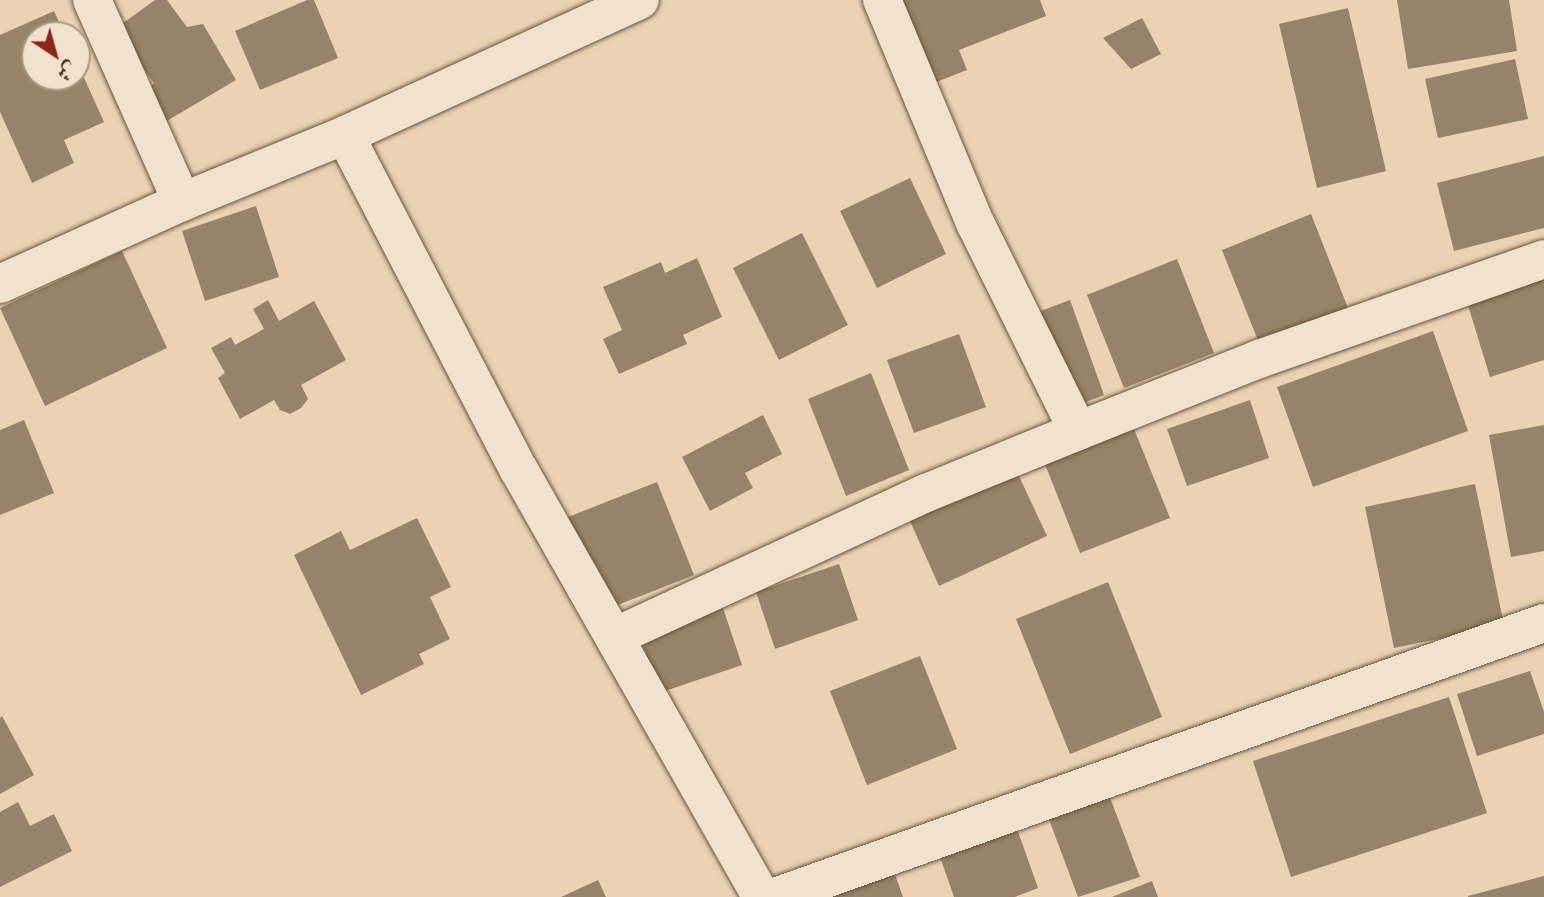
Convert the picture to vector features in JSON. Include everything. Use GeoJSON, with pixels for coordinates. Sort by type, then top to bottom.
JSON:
{"type":"FeatureCollection","features":[{"type":"Feature","properties":{"kind":"street"},"geometry":{"type":"LineString","coordinates":[[92,0],[181,202]]}},
{"type":"Feature","properties":{"kind":"street"},"geometry":{"type":"LineString","coordinates":[[0,284],[181,202],[345,135],[640,0]]}},
{"type":"Feature","properties":{"kind":"street"},"geometry":{"type":"LineString","coordinates":[[882,0],[975,223],[1078,431]]}},
{"type":"Feature","properties":{"kind":"street"},"geometry":{"type":"LineString","coordinates":[[345,135],[519,470],[762,897]]}},
{"type":"Feature","properties":{"kind":"street"},"geometry":{"type":"LineString","coordinates":[[614,637],[926,493],[1078,431],[1259,359],[1544,259]]}},
{"type":"Feature","properties":{"kind":"street"},"geometry":{"type":"LineString","coordinates":[[775,897],[1544,623]]}},
{"type":"Feature","properties":{"kind":"building"},"geometry":{"type":"Polygon","coordinates":[[[155,0],[167,0],[187,27],[203,24],[236,80],[160,125],[142,96],[154,83],[115,29],[155,0]]]}},
{"type":"Feature","properties":{"kind":"building"},"geometry":{"type":"Polygon","coordinates":[[[307,0],[314,0],[338,58],[260,90],[235,31],[307,0]]]}},
{"type":"Feature","properties":{"kind":"building"},"geometry":{"type":"Polygon","coordinates":[[[899,0],[1040,0],[1046,16],[959,50],[967,70],[931,84],[899,0]]]}},
{"type":"Feature","properties":{"kind":"building"},"geometry":{"type":"Polygon","coordinates":[[[1397,0],[1509,0],[1517,51],[1408,69],[1397,0]]]}},
{"type":"Feature","properties":{"kind":"building"},"geometry":{"type":"Polygon","coordinates":[[[1348,8],[1386,171],[1317,188],[1279,24],[1348,8]]]}},
{"type":"Feature","properties":{"kind":"building"},"geometry":{"type":"Polygon","coordinates":[[[54,11],[59,21],[32,21],[54,11]]]}},
{"type":"Feature","properties":{"kind":"building"},"geometry":{"type":"Polygon","coordinates":[[[1142,18],[1161,54],[1131,69],[1103,38],[1142,18]]]}},
{"type":"Feature","properties":{"kind":"building"},"geometry":{"type":"Polygon","coordinates":[[[21,26],[21,91],[90,91],[104,122],[64,140],[74,163],[32,183],[0,112],[0,35],[21,26]]]}},
{"type":"Feature","properties":{"kind":"building"},"geometry":{"type":"Polygon","coordinates":[[[1515,59],[1528,119],[1438,138],[1425,79],[1515,59]]]}},
{"type":"Feature","properties":{"kind":"building"},"geometry":{"type":"Polygon","coordinates":[[[1544,156],[1544,228],[1454,251],[1437,183],[1544,156]]]}},
{"type":"Feature","properties":{"kind":"building"},"geometry":{"type":"Polygon","coordinates":[[[910,178],[946,254],[877,288],[840,211],[910,178]]]}},
{"type":"Feature","properties":{"kind":"building"},"geometry":{"type":"Polygon","coordinates":[[[256,206],[279,277],[205,301],[182,231],[256,206]]]}},
{"type":"Feature","properties":{"kind":"building"},"geometry":{"type":"Polygon","coordinates":[[[1311,214],[1348,308],[1259,343],[1222,250],[1311,214]]]}},
{"type":"Feature","properties":{"kind":"building"},"geometry":{"type":"Polygon","coordinates":[[[802,233],[848,325],[779,360],[733,268],[802,233]]]}},
{"type":"Feature","properties":{"kind":"building"},"geometry":{"type":"Polygon","coordinates":[[[122,251],[167,348],[45,406],[0,308],[122,251]]]}},
{"type":"Feature","properties":{"kind":"building"},"geometry":{"type":"Polygon","coordinates":[[[697,258],[722,317],[683,335],[687,344],[619,374],[603,339],[622,330],[603,287],[661,262],[665,273],[697,258]]]}},
{"type":"Feature","properties":{"kind":"building"},"geometry":{"type":"Polygon","coordinates":[[[1177,259],[1214,353],[1124,388],[1087,295],[1177,259]]]}},
{"type":"Feature","properties":{"kind":"building"},"geometry":{"type":"Polygon","coordinates":[[[1544,278],[1544,360],[1490,377],[1467,302],[1544,278]]]}},
{"type":"Feature","properties":{"kind":"building"},"geometry":{"type":"Polygon","coordinates":[[[268,300],[279,321],[314,301],[346,360],[301,385],[308,399],[301,408],[290,414],[280,410],[274,400],[240,419],[218,378],[225,373],[211,348],[231,337],[235,345],[264,329],[253,309],[268,300]]]}},
{"type":"Feature","properties":{"kind":"building"},"geometry":{"type":"Polygon","coordinates":[[[1070,300],[1104,395],[1073,407],[1038,312],[1070,300]]]}},
{"type":"Feature","properties":{"kind":"building"},"geometry":{"type":"Polygon","coordinates":[[[1433,331],[1468,431],[1313,487],[1277,387],[1433,331]]]}},
{"type":"Feature","properties":{"kind":"building"},"geometry":{"type":"Polygon","coordinates":[[[959,334],[986,407],[914,433],[887,360],[959,334]]]}},
{"type":"Feature","properties":{"kind":"building"},"geometry":{"type":"Polygon","coordinates":[[[871,373],[909,470],[846,496],[808,399],[871,373]]]}},
{"type":"Feature","properties":{"kind":"building"},"geometry":{"type":"Polygon","coordinates":[[[1250,400],[1269,458],[1187,486],[1167,429],[1250,400]]]}},
{"type":"Feature","properties":{"kind":"building"},"geometry":{"type":"Polygon","coordinates":[[[763,415],[782,454],[745,473],[753,488],[710,511],[682,457],[763,415]]]}},
{"type":"Feature","properties":{"kind":"building"},"geometry":{"type":"Polygon","coordinates":[[[24,420],[54,493],[0,515],[0,430],[24,420]]]}},
{"type":"Feature","properties":{"kind":"building"},"geometry":{"type":"Polygon","coordinates":[[[1132,424],[1170,518],[1080,553],[1043,459],[1132,424]]]}},
{"type":"Feature","properties":{"kind":"building"},"geometry":{"type":"Polygon","coordinates":[[[1544,425],[1544,551],[1511,557],[1489,435],[1544,425]]]}},
{"type":"Feature","properties":{"kind":"building"},"geometry":{"type":"Polygon","coordinates":[[[1017,472],[1047,536],[939,586],[910,521],[1017,472]]]}},
{"type":"Feature","properties":{"kind":"building"},"geometry":{"type":"Polygon","coordinates":[[[657,482],[694,575],[605,610],[568,517],[657,482]]]}},
{"type":"Feature","properties":{"kind":"building"},"geometry":{"type":"Polygon","coordinates":[[[1475,484],[1504,625],[1394,648],[1365,507],[1475,484]]]}},
{"type":"Feature","properties":{"kind":"building"},"geometry":{"type":"Polygon","coordinates":[[[417,518],[451,587],[430,597],[450,639],[419,654],[424,664],[361,695],[294,555],[341,531],[350,550],[417,518]]]}},
{"type":"Feature","properties":{"kind":"building"},"geometry":{"type":"Polygon","coordinates":[[[839,564],[858,620],[775,649],[756,592],[839,564]]]}},
{"type":"Feature","properties":{"kind":"building"},"geometry":{"type":"Polygon","coordinates":[[[1108,582],[1162,717],[1070,754],[1016,619],[1108,582]]]}},
{"type":"Feature","properties":{"kind":"building"},"geometry":{"type":"Polygon","coordinates":[[[723,608],[742,665],[659,693],[640,636],[723,608]]]}},
{"type":"Feature","properties":{"kind":"building"},"geometry":{"type":"Polygon","coordinates":[[[920,656],[957,749],[867,785],[830,691],[920,656]]]}},
{"type":"Feature","properties":{"kind":"building"},"geometry":{"type":"Polygon","coordinates":[[[1530,671],[1544,712],[1544,734],[1477,756],[1457,694],[1530,671]]]}},
{"type":"Feature","properties":{"kind":"building"},"geometry":{"type":"Polygon","coordinates":[[[1449,697],[1487,813],[1291,877],[1253,761],[1449,697]]]}},
{"type":"Feature","properties":{"kind":"building"},"geometry":{"type":"Polygon","coordinates":[[[2,716],[34,775],[0,794],[0,718],[2,716]]]}},
{"type":"Feature","properties":{"kind":"building"},"geometry":{"type":"Polygon","coordinates":[[[1108,792],[1140,877],[1078,897],[1047,814],[1108,792]]]}},
{"type":"Feature","properties":{"kind":"building"},"geometry":{"type":"Polygon","coordinates":[[[18,802],[30,826],[54,814],[72,851],[0,887],[0,812],[18,802]]]}},
{"type":"Feature","properties":{"kind":"building"},"geometry":{"type":"Polygon","coordinates":[[[1016,826],[1038,888],[1015,897],[954,897],[939,854],[1016,826]]]}},
{"type":"Feature","properties":{"kind":"building"},"geometry":{"type":"Polygon","coordinates":[[[892,866],[903,897],[806,897],[892,866]]]}},
{"type":"Feature","properties":{"kind":"building"},"geometry":{"type":"Polygon","coordinates":[[[1544,876],[1544,897],[1468,897],[1468,896],[1544,876]]]}},
{"type":"Feature","properties":{"kind":"building"},"geometry":{"type":"Polygon","coordinates":[[[598,880],[606,897],[561,897],[598,880]]]}},
{"type":"Feature","properties":{"kind":"building"},"geometry":{"type":"Polygon","coordinates":[[[1152,881],[1158,897],[1112,897],[1152,881]]]}}]}
